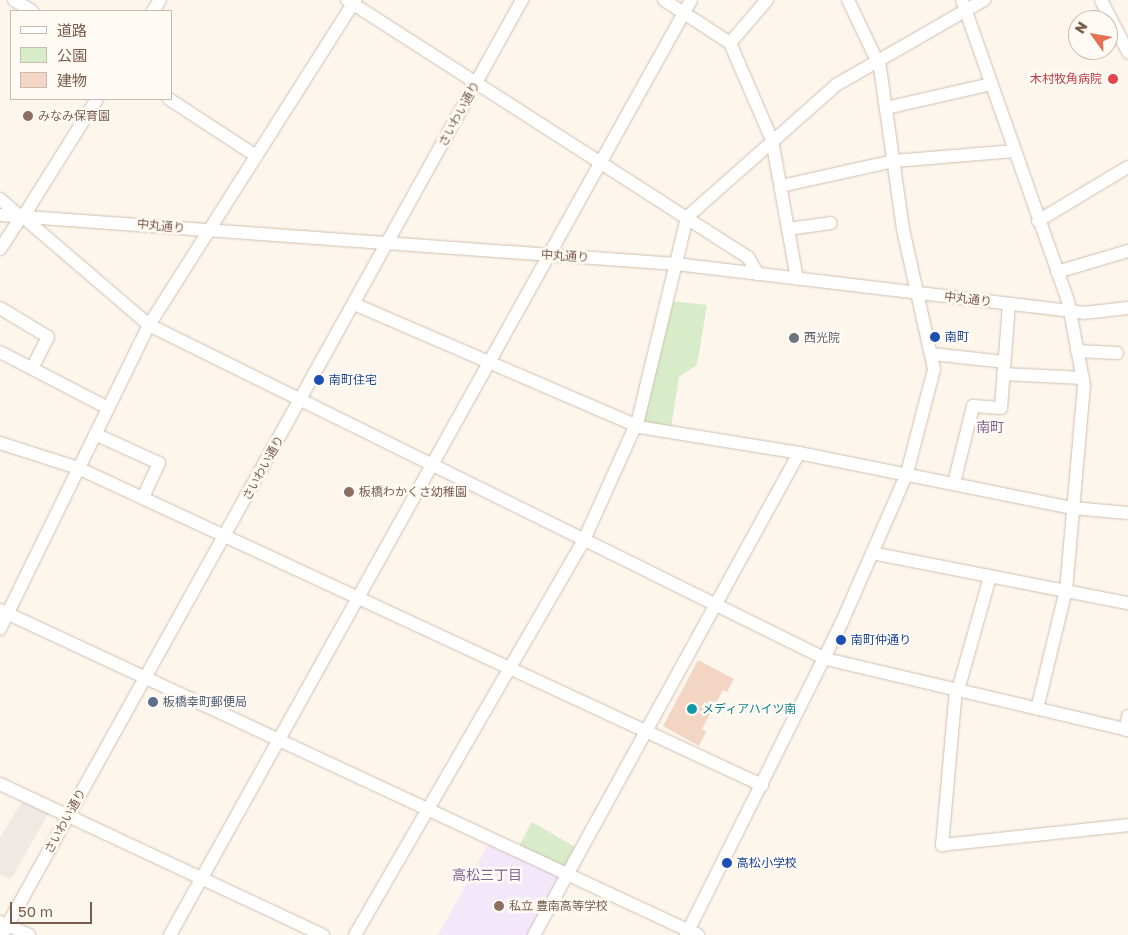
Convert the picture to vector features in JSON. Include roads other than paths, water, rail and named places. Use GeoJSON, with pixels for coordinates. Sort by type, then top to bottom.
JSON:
{"type":"FeatureCollection","features":[{"type":"Feature","properties":{"kind":"street"},"geometry":{"type":"LineString","coordinates":[[14,0],[30,10]]}},
{"type":"Feature","properties":{"kind":"street","name":"さいわい通り"},"geometry":{"type":"LineString","coordinates":[[3,927],[69,816],[522,0]]}},
{"type":"Feature","properties":{"kind":"street"},"geometry":{"type":"LineString","coordinates":[[664,0],[730,43],[772,140],[797,279]]}},
{"type":"Feature","properties":{"kind":"street"},"geometry":{"type":"LineString","coordinates":[[170,935],[691,0]]}},
{"type":"Feature","properties":{"kind":"street"},"geometry":{"type":"LineString","coordinates":[[730,43],[767,0]]}},
{"type":"Feature","properties":{"kind":"street"},"geometry":{"type":"LineString","coordinates":[[4,612],[429,809],[691,934],[762,785],[826,659],[907,473],[933,373],[932,354],[920,293],[905,237],[879,63],[848,0]]}},
{"type":"Feature","properties":{"kind":"street"},"geometry":{"type":"LineString","coordinates":[[355,935],[584,540],[635,426],[687,217],[836,85],[879,63],[964,5],[984,0]]}},
{"type":"Feature","properties":{"kind":"street"},"geometry":{"type":"LineString","coordinates":[[1101,0],[1125,39],[1128,52]]}},
{"type":"Feature","properties":{"kind":"street"},"geometry":{"type":"LineString","coordinates":[[0,629],[4,612],[150,325],[352,1],[748,257],[758,274]]}},
{"type":"Feature","properties":{"kind":"street"},"geometry":{"type":"LineString","coordinates":[[964,5],[1070,311],[1083,378],[1066,590],[1037,709]]}},
{"type":"Feature","properties":{"kind":"street"},"geometry":{"type":"LineString","coordinates":[[886,108],[991,84]]}},
{"type":"Feature","properties":{"kind":"street"},"geometry":{"type":"LineString","coordinates":[[0,249],[96,100]]}},
{"type":"Feature","properties":{"kind":"street"},"geometry":{"type":"LineString","coordinates":[[171,100],[256,156]]}},
{"type":"Feature","properties":{"kind":"street"},"geometry":{"type":"LineString","coordinates":[[781,186],[894,161],[1017,156]]}},
{"type":"Feature","properties":{"kind":"street"},"geometry":{"type":"LineString","coordinates":[[1038,221],[1128,167]]}},
{"type":"Feature","properties":{"kind":"street"},"geometry":{"type":"LineString","coordinates":[[0,199],[150,325],[300,401],[826,659],[1127,730],[1128,716]]}},
{"type":"Feature","properties":{"kind":"street","name":"中丸通り"},"geometry":{"type":"LineString","coordinates":[[0,214],[208,231],[676,264],[1070,311],[1128,308]]}},
{"type":"Feature","properties":{"kind":"street"},"geometry":{"type":"LineString","coordinates":[[788,229],[831,223]]}},
{"type":"Feature","properties":{"kind":"street"},"geometry":{"type":"LineString","coordinates":[[1057,272],[1128,251]]}},
{"type":"Feature","properties":{"kind":"street"},"geometry":{"type":"LineString","coordinates":[[354,304],[635,426],[907,473],[1072,508],[1128,513]]}},
{"type":"Feature","properties":{"kind":"street"},"geometry":{"type":"LineString","coordinates":[[954,483],[973,406],[1001,408],[1010,304]]}},
{"type":"Feature","properties":{"kind":"street"},"geometry":{"type":"LineString","coordinates":[[0,308],[48,337],[32,368]]}},
{"type":"Feature","properties":{"kind":"street"},"geometry":{"type":"LineString","coordinates":[[1077,351],[1117,354]]}},
{"type":"Feature","properties":{"kind":"street"},"geometry":{"type":"LineString","coordinates":[[0,352],[108,408]]}},
{"type":"Feature","properties":{"kind":"street"},"geometry":{"type":"LineString","coordinates":[[932,354],[1004,368],[1083,378]]}},
{"type":"Feature","properties":{"kind":"street"},"geometry":{"type":"LineString","coordinates":[[95,434],[159,463],[143,497]]}},
{"type":"Feature","properties":{"kind":"street"},"geometry":{"type":"LineString","coordinates":[[0,443],[78,468],[143,497],[762,785]]}},
{"type":"Feature","properties":{"kind":"street"},"geometry":{"type":"LineString","coordinates":[[534,935],[799,453]]}},
{"type":"Feature","properties":{"kind":"street"},"geometry":{"type":"LineString","coordinates":[[872,553],[1128,603]]}},
{"type":"Feature","properties":{"kind":"street"},"geometry":{"type":"LineString","coordinates":[[990,577],[957,690],[942,845],[1128,825]]}},
{"type":"Feature","properties":{"kind":"street"},"geometry":{"type":"LineString","coordinates":[[0,784],[323,935]]}},
{"type":"Feature","properties":{"kind":"street"},"geometry":{"type":"LineString","coordinates":[[3,927],[29,935]]}},
{"type":"Feature","properties":{"kind":"place","name":"木村牧角病院"},"geometry":{"type":"Point","coordinates":[1113,79]}},
{"type":"Feature","properties":{"kind":"place","name":"みなみ保育園"},"geometry":{"type":"Point","coordinates":[28,116]}},
{"type":"Feature","properties":{"kind":"place","name":"南町"},"geometry":{"type":"Point","coordinates":[935,337]}},
{"type":"Feature","properties":{"kind":"place","name":"西光院"},"geometry":{"type":"Point","coordinates":[794,338]}},
{"type":"Feature","properties":{"kind":"place","name":"南町住宅"},"geometry":{"type":"Point","coordinates":[319,380]}},
{"type":"Feature","properties":{"kind":"place","name":"板橋わかくさ幼稚園"},"geometry":{"type":"Point","coordinates":[349,492]}},
{"type":"Feature","properties":{"kind":"place","name":"南町仲通り"},"geometry":{"type":"Point","coordinates":[841,640]}},
{"type":"Feature","properties":{"kind":"place","name":"板橋幸町郵便局"},"geometry":{"type":"Point","coordinates":[153,702]}},
{"type":"Feature","properties":{"kind":"place","name":"メディアハイツ南"},"geometry":{"type":"Point","coordinates":[692,709]}},
{"type":"Feature","properties":{"kind":"place","name":"高松小学校"},"geometry":{"type":"Point","coordinates":[727,863]}},
{"type":"Feature","properties":{"kind":"place","name":"私立 豊南高等学校"},"geometry":{"type":"Point","coordinates":[499,906]}},
{"type":"Feature","properties":{"kind":"district","name":"南町"},"geometry":{"type":"Point","coordinates":[990,427]}},
{"type":"Feature","properties":{"kind":"district","name":"高松三丁目"},"geometry":{"type":"Point","coordinates":[487,875]}}]}
